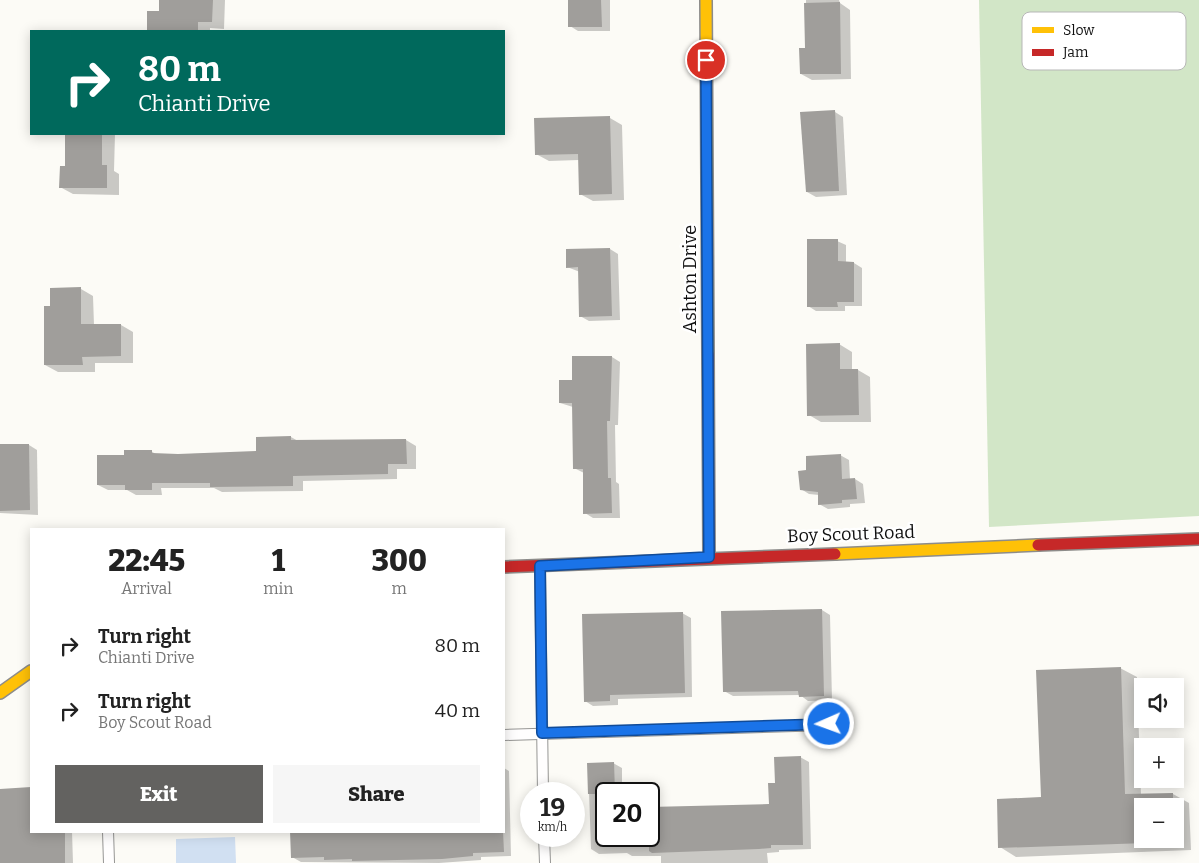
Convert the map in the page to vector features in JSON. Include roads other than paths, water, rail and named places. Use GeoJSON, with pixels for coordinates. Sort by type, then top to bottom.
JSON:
{"type":"FeatureCollection","features":[{"type":"Feature","properties":{"kind":"street","name":"Ashton Drive"},"geometry":{"type":"LineString","coordinates":[[706,0],[709,557]]}},
{"type":"Feature","properties":{"kind":"street","name":"Boy Scout Road"},"geometry":{"type":"LineString","coordinates":[[505,567],[709,557],[1199,539]]}},
{"type":"Feature","properties":{"kind":"street"},"geometry":{"type":"LineString","coordinates":[[0,694],[30,672]]}},
{"type":"Feature","properties":{"kind":"lane"},"geometry":{"type":"LineString","coordinates":[[540,566],[544,782]]}},
{"type":"Feature","properties":{"kind":"lane"},"geometry":{"type":"LineString","coordinates":[[505,735],[829,724]]}},
{"type":"Feature","properties":{"kind":"lane"},"geometry":{"type":"LineString","coordinates":[[108,833],[109,863]]}},
{"type":"Feature","properties":{"kind":"lane"},"geometry":{"type":"LineString","coordinates":[[544,847],[545,863]]}},
{"type":"Feature","properties":{"kind":"water"},"geometry":{"type":"Polygon","coordinates":[[[235,837],[236,863],[176,863],[176,839],[235,837]]]}}]}
